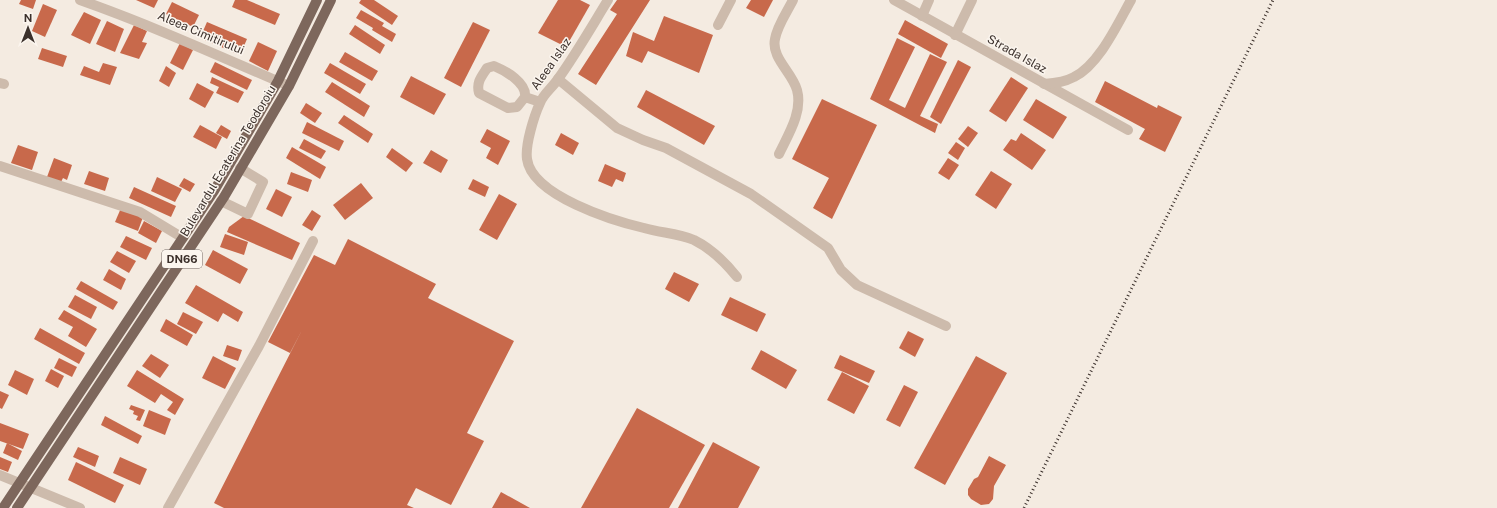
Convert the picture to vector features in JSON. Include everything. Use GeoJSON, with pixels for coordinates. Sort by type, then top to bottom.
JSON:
{"type":"FeatureCollection","features":[{"type":"Feature","properties":{"kind":"main road","name":"Bulevardul Ecaterina Teodoroiu"},"geometry":{"type":"LineString","coordinates":[[3,508],[214,191],[278,81],[317,0]]}},
{"type":"Feature","properties":{"kind":"main road","name":"Bulevardul Ecaterina Teodoroiu"},"geometry":{"type":"LineString","coordinates":[[17,508],[223,199],[289,86],[331,0]]}},
{"type":"Feature","properties":{"kind":"main road"},"geometry":{"type":"LineString","coordinates":[[214,191],[223,199]]}},
{"type":"Feature","properties":{"kind":"street","name":"Aleea Cimitirului"},"geometry":{"type":"LineString","coordinates":[[80,0],[133,18],[289,86]]}},
{"type":"Feature","properties":{"kind":"street","name":"Aleea Islaz"},"geometry":{"type":"LineString","coordinates":[[608,0],[558,79],[540,102],[527,148],[527,160],[532,171],[539,181],[582,208],[606,218],[646,229],[673,233],[694,240],[721,258],[737,277]]}},
{"type":"Feature","properties":{"kind":"street"},"geometry":{"type":"LineString","coordinates":[[718,25],[731,0]]}},
{"type":"Feature","properties":{"kind":"street"},"geometry":{"type":"LineString","coordinates":[[779,154],[792,127],[798,107],[796,89],[776,54],[775,40],[793,0]]}},
{"type":"Feature","properties":{"kind":"street","name":"Strada Islaz"},"geometry":{"type":"LineString","coordinates":[[894,0],[955,36],[1128,130]]}},
{"type":"Feature","properties":{"kind":"street"},"geometry":{"type":"LineString","coordinates":[[922,16],[929,0]]}},
{"type":"Feature","properties":{"kind":"street"},"geometry":{"type":"LineString","coordinates":[[955,36],[972,0]]}},
{"type":"Feature","properties":{"kind":"street"},"geometry":{"type":"LineString","coordinates":[[1044,84],[1062,83],[1076,76],[1090,64],[1115,30],[1131,0]]}},
{"type":"Feature","properties":{"kind":"street"},"geometry":{"type":"LineString","coordinates":[[494,66],[522,84],[526,91],[525,97],[517,107],[508,108],[479,93],[477,87],[478,81],[487,68],[494,66]]}},
{"type":"Feature","properties":{"kind":"street"},"geometry":{"type":"LineString","coordinates":[[558,79],[617,128],[643,140],[666,148],[750,194],[828,248],[841,270],[857,285],[946,326]]}},
{"type":"Feature","properties":{"kind":"street"},"geometry":{"type":"LineString","coordinates":[[525,97],[540,102]]}},
{"type":"Feature","properties":{"kind":"street"},"geometry":{"type":"LineString","coordinates":[[0,166],[140,212],[183,238]]}},
{"type":"Feature","properties":{"kind":"street"},"geometry":{"type":"LineString","coordinates":[[223,199],[248,214],[263,182],[240,168]]}},
{"type":"Feature","properties":{"kind":"street"},"geometry":{"type":"LineString","coordinates":[[168,508],[259,346],[312,241]]}},
{"type":"Feature","properties":{"kind":"street"},"geometry":{"type":"LineString","coordinates":[[0,474],[80,508]]}},
{"type":"Feature","properties":{"kind":"building"},"geometry":{"type":"Polygon","coordinates":[[[21,0],[36,0],[33,9],[19,4],[21,0]]]}},
{"type":"Feature","properties":{"kind":"building"},"geometry":{"type":"Polygon","coordinates":[[[136,0],[158,0],[154,8],[136,0]]]}},
{"type":"Feature","properties":{"kind":"building"},"geometry":{"type":"Polygon","coordinates":[[[235,0],[247,0],[280,14],[275,25],[232,7],[235,0]]]}},
{"type":"Feature","properties":{"kind":"building"},"geometry":{"type":"Polygon","coordinates":[[[361,0],[374,0],[398,16],[392,25],[359,3],[361,0]]]}},
{"type":"Feature","properties":{"kind":"building"},"geometry":{"type":"Polygon","coordinates":[[[558,0],[580,0],[590,5],[566,47],[538,33],[558,0]]]}},
{"type":"Feature","properties":{"kind":"building"},"geometry":{"type":"Polygon","coordinates":[[[617,0],[650,0],[596,85],[578,74],[617,14],[610,10],[617,0]]]}},
{"type":"Feature","properties":{"kind":"building"},"geometry":{"type":"Polygon","coordinates":[[[751,0],[773,0],[764,17],[746,8],[751,0]]]}},
{"type":"Feature","properties":{"kind":"building"},"geometry":{"type":"Polygon","coordinates":[[[172,2],[199,15],[193,27],[166,14],[172,2]]]}},
{"type":"Feature","properties":{"kind":"building"},"geometry":{"type":"Polygon","coordinates":[[[43,4],[57,10],[45,37],[32,31],[43,4]]]}},
{"type":"Feature","properties":{"kind":"building"},"geometry":{"type":"Polygon","coordinates":[[[361,10],[384,23],[382,26],[396,34],[392,42],[356,18],[361,10]]]}},
{"type":"Feature","properties":{"kind":"building"},"geometry":{"type":"Polygon","coordinates":[[[84,12],[101,20],[90,44],[71,35],[84,12]]]}},
{"type":"Feature","properties":{"kind":"building"},"geometry":{"type":"Polygon","coordinates":[[[664,16],[713,35],[699,73],[648,51],[642,63],[626,56],[633,32],[654,41],[664,16]]]}},
{"type":"Feature","properties":{"kind":"building"},"geometry":{"type":"Polygon","coordinates":[[[905,20],[948,44],[941,58],[898,34],[905,20]]]}},
{"type":"Feature","properties":{"kind":"building"},"geometry":{"type":"Polygon","coordinates":[[[107,21],[124,29],[115,52],[96,44],[107,21]]]}},
{"type":"Feature","properties":{"kind":"building"},"geometry":{"type":"Polygon","coordinates":[[[207,22],[247,39],[240,55],[200,38],[207,22]]]}},
{"type":"Feature","properties":{"kind":"building"},"geometry":{"type":"Polygon","coordinates":[[[473,22],[490,30],[461,87],[444,78],[473,22]]]}},
{"type":"Feature","properties":{"kind":"building"},"geometry":{"type":"Polygon","coordinates":[[[134,25],[147,31],[142,42],[147,43],[139,59],[120,53],[134,25]]]}},
{"type":"Feature","properties":{"kind":"building"},"geometry":{"type":"Polygon","coordinates":[[[355,25],[385,45],[380,54],[349,34],[355,25]]]}},
{"type":"Feature","properties":{"kind":"building"},"geometry":{"type":"Polygon","coordinates":[[[897,38],[915,47],[889,100],[905,108],[930,54],[947,62],[920,116],[938,124],[935,133],[870,99],[897,38]]]}},
{"type":"Feature","properties":{"kind":"building"},"geometry":{"type":"Polygon","coordinates":[[[258,42],[277,51],[268,71],[249,61],[258,42]]]}},
{"type":"Feature","properties":{"kind":"building"},"geometry":{"type":"Polygon","coordinates":[[[180,43],[193,50],[183,70],[170,63],[180,43]]]}},
{"type":"Feature","properties":{"kind":"building"},"geometry":{"type":"Polygon","coordinates":[[[42,48],[67,56],[63,67],[38,59],[42,48]]]}},
{"type":"Feature","properties":{"kind":"building"},"geometry":{"type":"Polygon","coordinates":[[[345,52],[378,71],[372,81],[339,62],[345,52]]]}},
{"type":"Feature","properties":{"kind":"building"},"geometry":{"type":"Polygon","coordinates":[[[958,60],[971,67],[941,124],[930,117],[958,60]]]}},
{"type":"Feature","properties":{"kind":"building"},"geometry":{"type":"Polygon","coordinates":[[[215,62],[252,80],[247,90],[210,72],[215,62]]]}},
{"type":"Feature","properties":{"kind":"building"},"geometry":{"type":"Polygon","coordinates":[[[103,63],[117,67],[110,85],[80,75],[84,66],[99,72],[103,63]]]}},
{"type":"Feature","properties":{"kind":"building"},"geometry":{"type":"Polygon","coordinates":[[[330,63],[366,84],[360,94],[324,73],[330,63]]]}},
{"type":"Feature","properties":{"kind":"building"},"geometry":{"type":"Polygon","coordinates":[[[166,66],[176,73],[169,87],[159,81],[166,66]]]}},
{"type":"Feature","properties":{"kind":"building"},"geometry":{"type":"Polygon","coordinates":[[[411,76],[446,94],[434,115],[400,97],[411,76]]]}},
{"type":"Feature","properties":{"kind":"building"},"geometry":{"type":"Polygon","coordinates":[[[212,77],[244,92],[238,103],[216,93],[219,87],[210,83],[212,77]]]}},
{"type":"Feature","properties":{"kind":"building"},"geometry":{"type":"Polygon","coordinates":[[[1011,77],[1028,88],[1006,122],[989,111],[1011,77]]]}},
{"type":"Feature","properties":{"kind":"building"},"geometry":{"type":"Polygon","coordinates":[[[1105,81],[1157,108],[1158,105],[1182,117],[1165,152],[1139,139],[1145,129],[1095,102],[1105,81]]]}},
{"type":"Feature","properties":{"kind":"building"},"geometry":{"type":"Polygon","coordinates":[[[332,82],[370,106],[364,117],[325,92],[332,82]]]}},
{"type":"Feature","properties":{"kind":"building"},"geometry":{"type":"Polygon","coordinates":[[[197,83],[214,92],[205,108],[189,99],[197,83]]]}},
{"type":"Feature","properties":{"kind":"building"},"geometry":{"type":"Polygon","coordinates":[[[646,90],[715,126],[704,145],[637,107],[646,90]]]}},
{"type":"Feature","properties":{"kind":"building"},"geometry":{"type":"Polygon","coordinates":[[[822,99],[877,125],[832,219],[813,208],[829,178],[792,159],[822,99]]]}},
{"type":"Feature","properties":{"kind":"building"},"geometry":{"type":"Polygon","coordinates":[[[1036,99],[1067,117],[1053,139],[1023,120],[1036,99]]]}},
{"type":"Feature","properties":{"kind":"building"},"geometry":{"type":"Polygon","coordinates":[[[306,103],[322,113],[315,123],[300,113],[306,103]]]}},
{"type":"Feature","properties":{"kind":"building"},"geometry":{"type":"Polygon","coordinates":[[[344,115],[373,134],[368,143],[338,123],[344,115]]]}},
{"type":"Feature","properties":{"kind":"building"},"geometry":{"type":"Polygon","coordinates":[[[307,122],[344,141],[339,151],[302,133],[307,122]]]}},
{"type":"Feature","properties":{"kind":"building"},"geometry":{"type":"Polygon","coordinates":[[[200,125],[222,137],[216,149],[193,137],[200,125]]]}},
{"type":"Feature","properties":{"kind":"building"},"geometry":{"type":"Polygon","coordinates":[[[221,125],[231,131],[227,139],[216,133],[221,125]]]}},
{"type":"Feature","properties":{"kind":"building"},"geometry":{"type":"Polygon","coordinates":[[[968,126],[978,133],[968,147],[958,139],[968,126]]]}},
{"type":"Feature","properties":{"kind":"building"},"geometry":{"type":"Polygon","coordinates":[[[487,129],[510,141],[498,165],[486,158],[491,148],[480,142],[487,129]]]}},
{"type":"Feature","properties":{"kind":"building"},"geometry":{"type":"Polygon","coordinates":[[[561,133],[579,143],[573,155],[555,145],[561,133]]]}},
{"type":"Feature","properties":{"kind":"building"},"geometry":{"type":"Polygon","coordinates":[[[1021,133],[1046,150],[1032,170],[1003,150],[1011,139],[1016,141],[1021,133]]]}},
{"type":"Feature","properties":{"kind":"building"},"geometry":{"type":"Polygon","coordinates":[[[304,139],[326,151],[321,159],[299,148],[304,139]]]}},
{"type":"Feature","properties":{"kind":"building"},"geometry":{"type":"Polygon","coordinates":[[[956,142],[965,148],[958,160],[948,153],[956,142]]]}},
{"type":"Feature","properties":{"kind":"building"},"geometry":{"type":"Polygon","coordinates":[[[18,145],[38,152],[32,170],[11,163],[18,145]]]}},
{"type":"Feature","properties":{"kind":"building"},"geometry":{"type":"Polygon","coordinates":[[[292,147],[326,167],[320,179],[286,158],[292,147]]]}},
{"type":"Feature","properties":{"kind":"building"},"geometry":{"type":"Polygon","coordinates":[[[392,148],[413,163],[406,172],[386,157],[392,148]]]}},
{"type":"Feature","properties":{"kind":"building"},"geometry":{"type":"Polygon","coordinates":[[[431,150],[448,160],[441,173],[423,163],[431,150]]]}},
{"type":"Feature","properties":{"kind":"building"},"geometry":{"type":"Polygon","coordinates":[[[54,158],[72,165],[67,180],[63,178],[61,182],[47,177],[54,158]]]}},
{"type":"Feature","properties":{"kind":"building"},"geometry":{"type":"Polygon","coordinates":[[[948,158],[959,165],[949,180],[938,173],[948,158]]]}},
{"type":"Feature","properties":{"kind":"building"},"geometry":{"type":"Polygon","coordinates":[[[605,164],[626,173],[623,182],[616,179],[612,187],[598,181],[605,164]]]}},
{"type":"Feature","properties":{"kind":"building"},"geometry":{"type":"Polygon","coordinates":[[[89,171],[109,178],[105,191],[84,184],[89,171]]]}},
{"type":"Feature","properties":{"kind":"building"},"geometry":{"type":"Polygon","coordinates":[[[991,171],[1012,184],[996,209],[975,195],[991,171]]]}},
{"type":"Feature","properties":{"kind":"building"},"geometry":{"type":"Polygon","coordinates":[[[291,172],[312,180],[308,192],[287,184],[291,172]]]}},
{"type":"Feature","properties":{"kind":"building"},"geometry":{"type":"Polygon","coordinates":[[[157,177],[182,189],[175,202],[151,191],[157,177]]]}},
{"type":"Feature","properties":{"kind":"building"},"geometry":{"type":"Polygon","coordinates":[[[184,178],[195,184],[190,192],[179,186],[184,178]]]}},
{"type":"Feature","properties":{"kind":"building"},"geometry":{"type":"Polygon","coordinates":[[[473,179],[489,187],[485,197],[468,189],[473,179]]]}},
{"type":"Feature","properties":{"kind":"building"},"geometry":{"type":"Polygon","coordinates":[[[361,183],[373,198],[345,220],[333,205],[361,183]]]}},
{"type":"Feature","properties":{"kind":"building"},"geometry":{"type":"Polygon","coordinates":[[[134,187],[176,206],[171,217],[129,198],[134,187]]]}},
{"type":"Feature","properties":{"kind":"building"},"geometry":{"type":"Polygon","coordinates":[[[276,189],[292,197],[282,217],[266,209],[276,189]]]}},
{"type":"Feature","properties":{"kind":"building"},"geometry":{"type":"Polygon","coordinates":[[[499,194],[517,204],[497,240],[479,230],[499,194]]]}},
{"type":"Feature","properties":{"kind":"building"},"geometry":{"type":"Polygon","coordinates":[[[121,208],[143,217],[138,231],[115,222],[121,208]]]}},
{"type":"Feature","properties":{"kind":"building"},"geometry":{"type":"Polygon","coordinates":[[[312,210],[321,216],[312,231],[302,225],[312,210]]]}},
{"type":"Feature","properties":{"kind":"building"},"geometry":{"type":"Polygon","coordinates":[[[244,216],[300,243],[292,260],[227,232],[229,227],[244,216]]]}},
{"type":"Feature","properties":{"kind":"building"},"geometry":{"type":"Polygon","coordinates":[[[144,221],[162,231],[156,243],[138,233],[144,221]]]}},
{"type":"Feature","properties":{"kind":"building"},"geometry":{"type":"Polygon","coordinates":[[[225,234],[248,242],[244,255],[220,247],[225,234]]]}},
{"type":"Feature","properties":{"kind":"building"},"geometry":{"type":"Polygon","coordinates":[[[126,236],[152,248],[146,260],[120,247],[126,236]]]}},
{"type":"Feature","properties":{"kind":"building"},"geometry":{"type":"Polygon","coordinates":[[[348,239],[436,284],[428,298],[514,341],[467,433],[484,441],[451,505],[416,488],[407,505],[414,508],[224,508],[214,503],[302,330],[290,353],[268,342],[314,255],[335,265],[348,239]]]}},
{"type":"Feature","properties":{"kind":"building"},"geometry":{"type":"Polygon","coordinates":[[[213,250],[248,269],[240,284],[205,265],[213,250]]]}},
{"type":"Feature","properties":{"kind":"building"},"geometry":{"type":"Polygon","coordinates":[[[117,251],[136,261],[129,273],[110,262],[117,251]]]}},
{"type":"Feature","properties":{"kind":"building"},"geometry":{"type":"Polygon","coordinates":[[[109,269],[126,279],[121,290],[103,280],[109,269]]]}},
{"type":"Feature","properties":{"kind":"building"},"geometry":{"type":"Polygon","coordinates":[[[674,272],[699,284],[689,302],[665,289],[674,272]]]}},
{"type":"Feature","properties":{"kind":"building"},"geometry":{"type":"Polygon","coordinates":[[[81,281],[118,302],[113,310],[76,289],[81,281]]]}},
{"type":"Feature","properties":{"kind":"building"},"geometry":{"type":"Polygon","coordinates":[[[196,285],[243,312],[238,322],[223,313],[218,322],[185,303],[196,285]]]}},
{"type":"Feature","properties":{"kind":"building"},"geometry":{"type":"Polygon","coordinates":[[[75,295],[97,307],[91,319],[68,307],[75,295]]]}},
{"type":"Feature","properties":{"kind":"building"},"geometry":{"type":"Polygon","coordinates":[[[730,297],[766,314],[757,332],[721,315],[730,297]]]}},
{"type":"Feature","properties":{"kind":"building"},"geometry":{"type":"Polygon","coordinates":[[[64,310],[97,329],[86,347],[68,336],[73,327],[58,319],[64,310]]]}},
{"type":"Feature","properties":{"kind":"building"},"geometry":{"type":"Polygon","coordinates":[[[183,312],[203,322],[196,334],[177,324],[183,312]]]}},
{"type":"Feature","properties":{"kind":"building"},"geometry":{"type":"Polygon","coordinates":[[[166,319],[193,335],[187,346],[160,331],[166,319]]]}},
{"type":"Feature","properties":{"kind":"building"},"geometry":{"type":"Polygon","coordinates":[[[40,328],[85,353],[79,364],[34,339],[40,328]]]}},
{"type":"Feature","properties":{"kind":"building"},"geometry":{"type":"Polygon","coordinates":[[[908,331],[924,339],[915,357],[899,348],[908,331]]]}},
{"type":"Feature","properties":{"kind":"building"},"geometry":{"type":"Polygon","coordinates":[[[227,345],[242,350],[238,361],[223,356],[227,345]]]}},
{"type":"Feature","properties":{"kind":"building"},"geometry":{"type":"Polygon","coordinates":[[[761,350],[797,370],[786,389],[751,369],[761,350]]]}},
{"type":"Feature","properties":{"kind":"building"},"geometry":{"type":"Polygon","coordinates":[[[151,354],[169,365],[160,378],[142,366],[151,354]]]}},
{"type":"Feature","properties":{"kind":"building"},"geometry":{"type":"Polygon","coordinates":[[[840,355],[875,371],[869,383],[834,368],[840,355]]]}},
{"type":"Feature","properties":{"kind":"building"},"geometry":{"type":"Polygon","coordinates":[[[213,356],[236,368],[225,389],[202,378],[213,356]]]}},
{"type":"Feature","properties":{"kind":"building"},"geometry":{"type":"Polygon","coordinates":[[[976,356],[1007,373],[945,485],[914,468],[976,356]]]}},
{"type":"Feature","properties":{"kind":"building"},"geometry":{"type":"Polygon","coordinates":[[[59,358],[77,367],[72,377],[54,368],[59,358]]]}},
{"type":"Feature","properties":{"kind":"building"},"geometry":{"type":"Polygon","coordinates":[[[51,369],[64,376],[58,388],[45,381],[51,369]]]}},
{"type":"Feature","properties":{"kind":"building"},"geometry":{"type":"Polygon","coordinates":[[[15,370],[34,379],[27,395],[8,385],[15,370]]]}},
{"type":"Feature","properties":{"kind":"building"},"geometry":{"type":"Polygon","coordinates":[[[137,370],[184,399],[175,415],[167,410],[173,402],[161,394],[155,403],[127,386],[137,370]]]}},
{"type":"Feature","properties":{"kind":"building"},"geometry":{"type":"Polygon","coordinates":[[[842,372],[869,386],[854,414],[827,400],[842,372]]]}},
{"type":"Feature","properties":{"kind":"building"},"geometry":{"type":"Polygon","coordinates":[[[904,385],[918,392],[900,427],[886,420],[904,385]]]}},
{"type":"Feature","properties":{"kind":"building"},"geometry":{"type":"Polygon","coordinates":[[[0,391],[9,395],[2,409],[0,408],[0,391]]]}},
{"type":"Feature","properties":{"kind":"building"},"geometry":{"type":"Polygon","coordinates":[[[131,405],[145,410],[140,421],[136,420],[138,416],[133,414],[134,411],[129,409],[131,405]]]}},
{"type":"Feature","properties":{"kind":"building"},"geometry":{"type":"Polygon","coordinates":[[[637,408],[705,445],[669,508],[581,508],[637,408]]]}},
{"type":"Feature","properties":{"kind":"building"},"geometry":{"type":"Polygon","coordinates":[[[149,410],[171,419],[165,435],[143,426],[149,410]]]}},
{"type":"Feature","properties":{"kind":"building"},"geometry":{"type":"Polygon","coordinates":[[[105,416],[142,436],[138,444],[101,425],[105,416]]]}},
{"type":"Feature","properties":{"kind":"building"},"geometry":{"type":"Polygon","coordinates":[[[0,423],[29,434],[23,449],[0,441],[0,423]]]}},
{"type":"Feature","properties":{"kind":"building"},"geometry":{"type":"Polygon","coordinates":[[[713,442],[760,467],[738,508],[678,508],[713,442]]]}},
{"type":"Feature","properties":{"kind":"building"},"geometry":{"type":"Polygon","coordinates":[[[7,443],[22,451],[18,460],[3,453],[7,443]]]}},
{"type":"Feature","properties":{"kind":"building"},"geometry":{"type":"Polygon","coordinates":[[[78,447],[99,456],[95,467],[73,457],[78,447]]]}},
{"type":"Feature","properties":{"kind":"building"},"geometry":{"type":"Polygon","coordinates":[[[989,456],[1006,465],[994,486],[993,499],[989,504],[981,505],[971,499],[968,495],[968,489],[974,479],[978,477],[989,456]]]}},
{"type":"Feature","properties":{"kind":"building"},"geometry":{"type":"Polygon","coordinates":[[[0,457],[12,462],[8,472],[0,469],[0,457]]]}},
{"type":"Feature","properties":{"kind":"building"},"geometry":{"type":"Polygon","coordinates":[[[120,457],[147,469],[140,485],[113,473],[120,457]]]}},
{"type":"Feature","properties":{"kind":"building"},"geometry":{"type":"Polygon","coordinates":[[[76,462],[124,485],[115,503],[68,480],[76,462]]]}},
{"type":"Feature","properties":{"kind":"building"},"geometry":{"type":"Polygon","coordinates":[[[501,492],[530,508],[492,508],[501,492]]]}},
{"type":"Feature","properties":{"kind":"railway"},"geometry":{"type":"LineString","coordinates":[[1024,508],[1273,0]]}}]}
